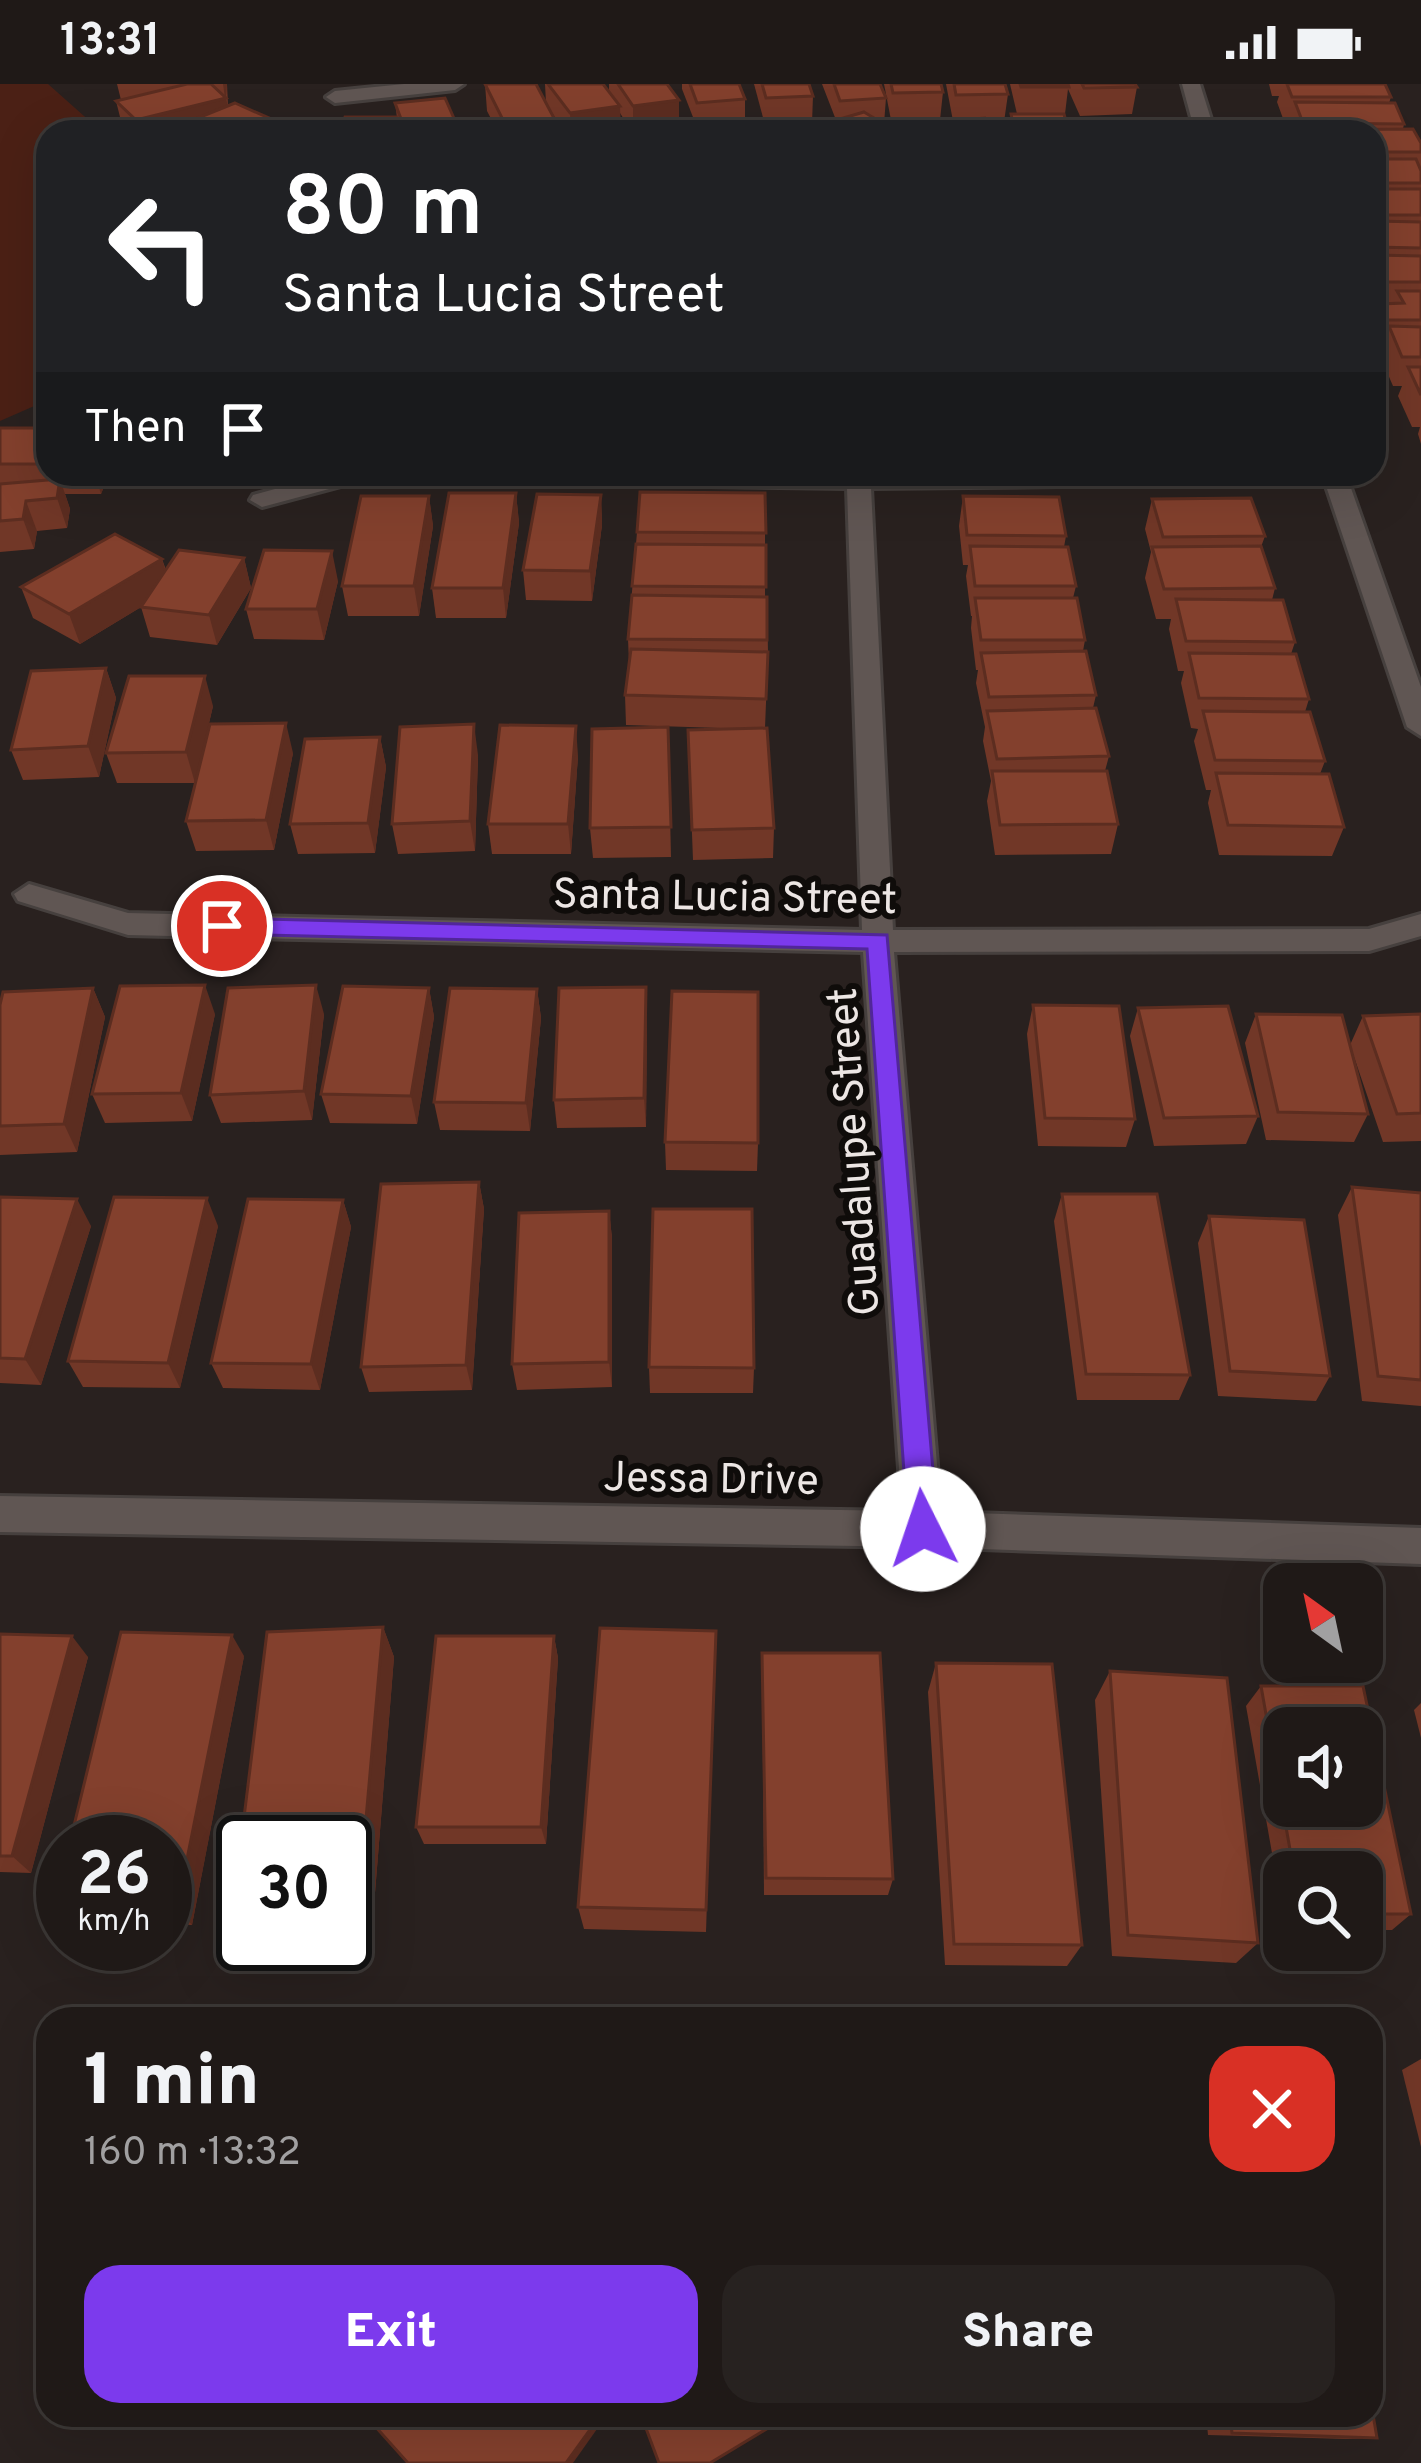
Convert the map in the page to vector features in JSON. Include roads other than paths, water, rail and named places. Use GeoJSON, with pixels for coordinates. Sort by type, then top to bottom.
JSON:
{"type":"FeatureCollection","features":[{"type":"Feature","properties":{"kind":"street"},"geometry":{"type":"LineString","coordinates":[[335,98],[455,84]]}},
{"type":"Feature","properties":{"kind":"street"},"geometry":{"type":"LineString","coordinates":[[1191,84],[1202,120]]}},
{"type":"Feature","properties":{"kind":"street"},"geometry":{"type":"LineString","coordinates":[[262,500],[314,486]]}},
{"type":"Feature","properties":{"kind":"street","name":"Guadalupe Street"},"geometry":{"type":"LineString","coordinates":[[859,486],[878,941],[923,1529]]}},
{"type":"Feature","properties":{"kind":"street"},"geometry":{"type":"LineString","coordinates":[[1338,486],[1421,728]]}},
{"type":"Feature","properties":{"kind":"street","name":"Santa Lucia Street"},"geometry":{"type":"LineString","coordinates":[[29,894],[128,924],[878,941],[1370,940],[1421,925]]}},
{"type":"Feature","properties":{"kind":"street","name":"Jessa Drive"},"geometry":{"type":"LineString","coordinates":[[0,1514],[923,1529],[1421,1546]]}}]}
